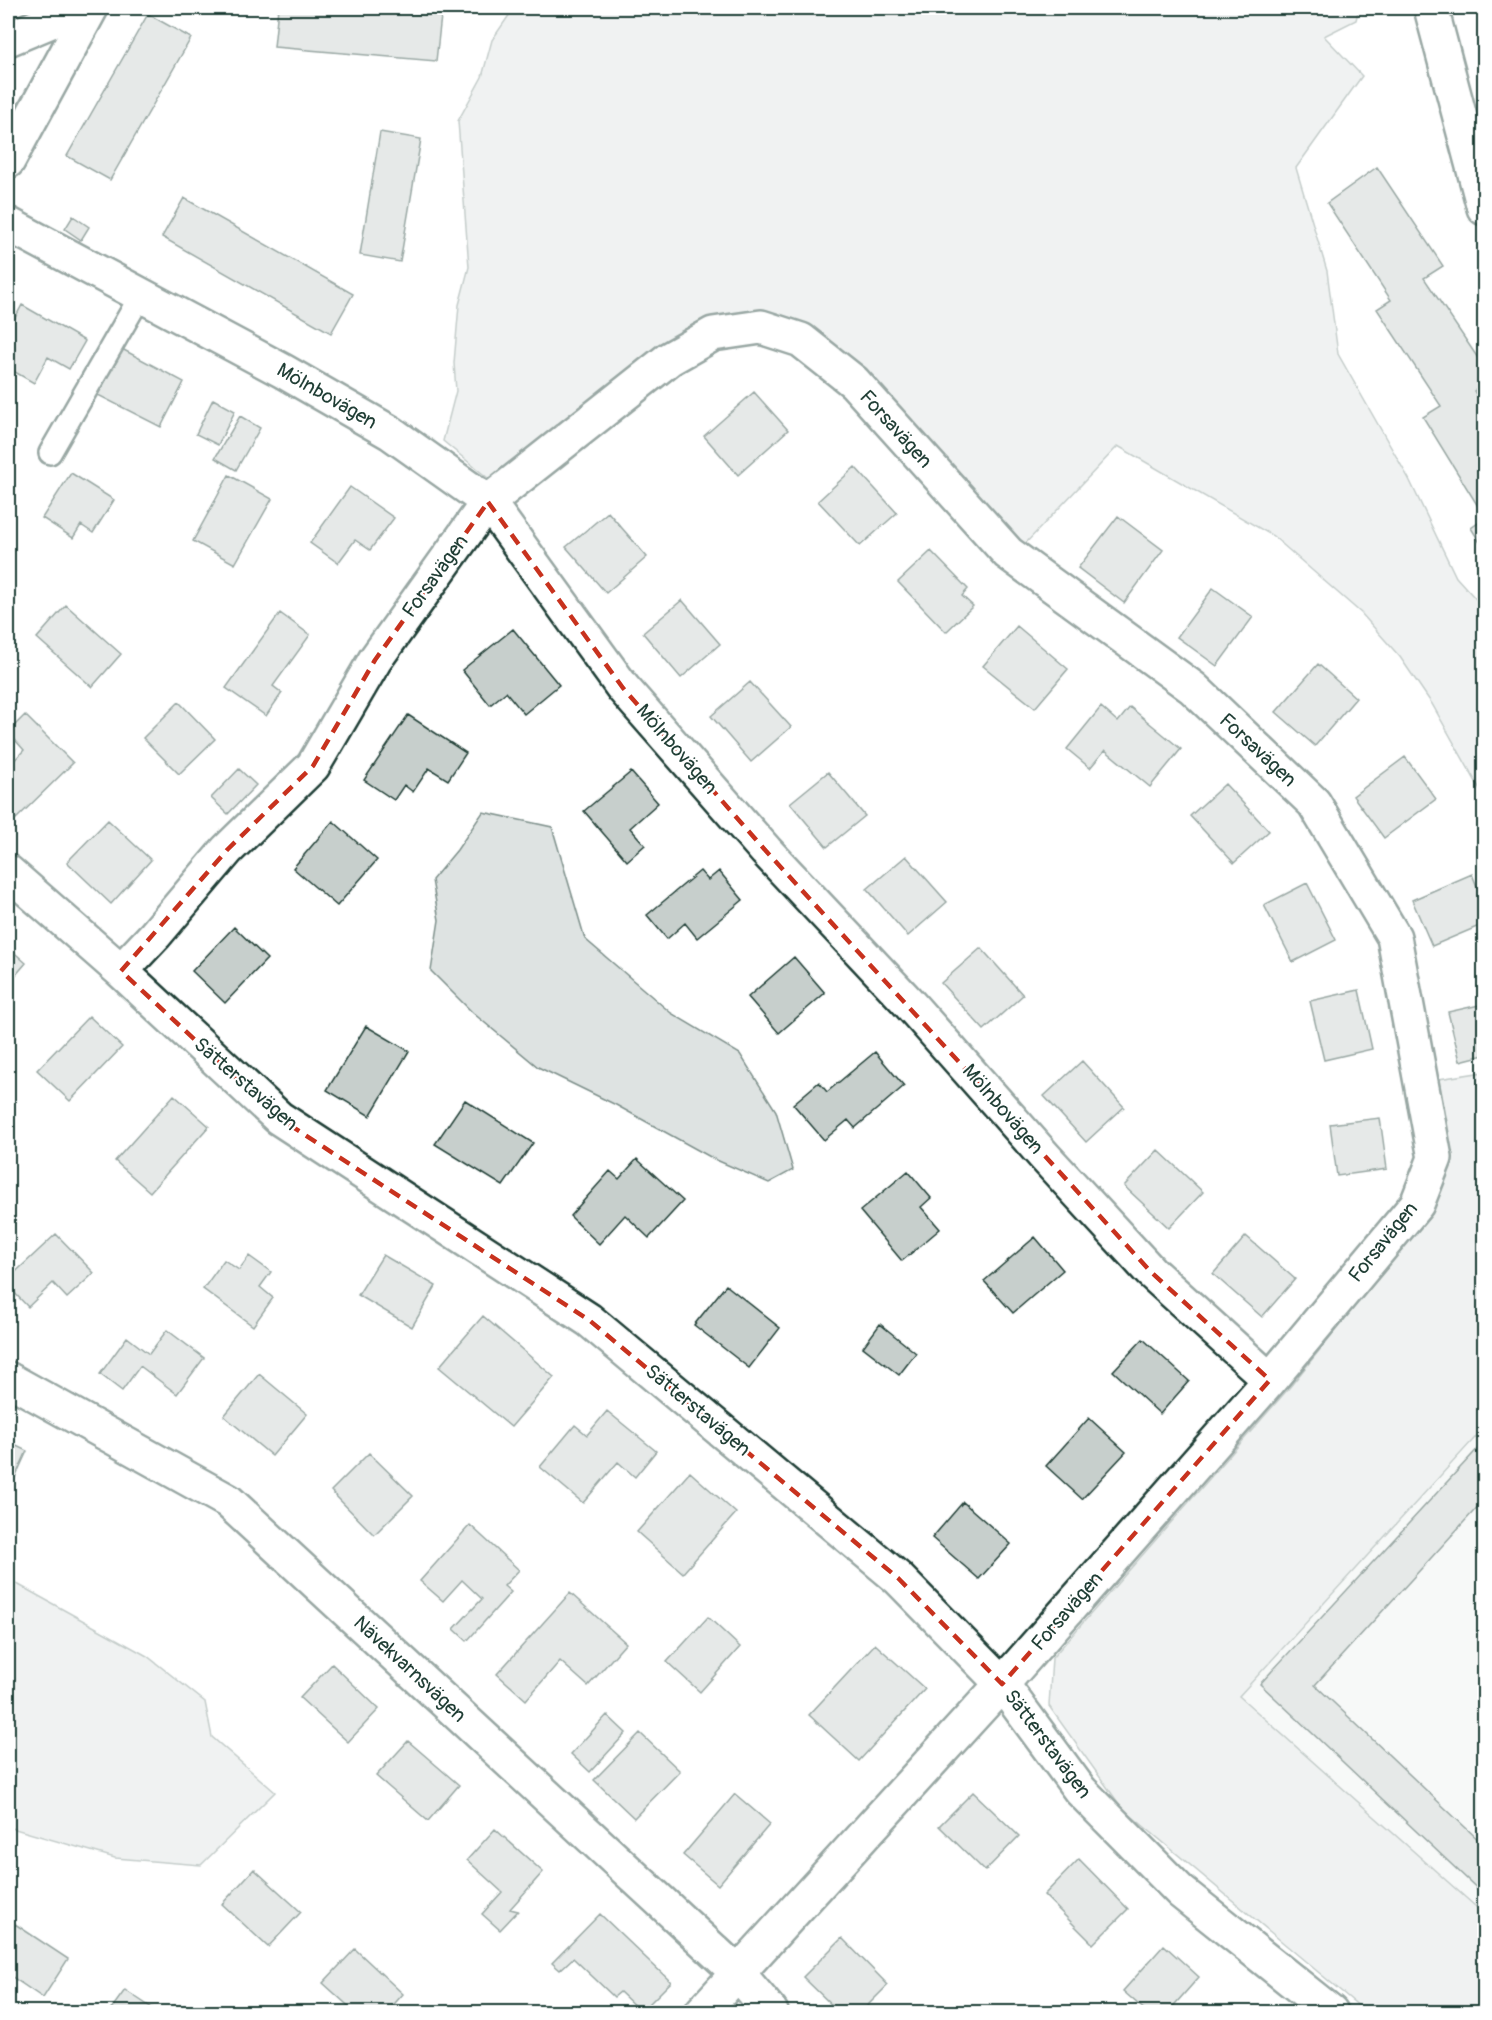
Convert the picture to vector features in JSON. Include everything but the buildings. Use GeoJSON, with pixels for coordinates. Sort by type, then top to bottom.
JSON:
{"type":"FeatureCollection","features":[{"type":"Feature","properties":{"kind":"street"},"geometry":{"type":"LineString","coordinates":[[8,39],[82,8]]}},
{"type":"Feature","properties":{"kind":"street"},"geometry":{"type":"LineString","coordinates":[[8,161],[91,8]]}},
{"type":"Feature","properties":{"kind":"street"},"geometry":{"type":"LineString","coordinates":[[1431,8],[1485,208]]}},
{"type":"Feature","properties":{"kind":"street","name":"Mölnbovägen"},"geometry":{"type":"LineString","coordinates":[[8,224],[283,371],[391,433],[488,502],[623,688],[766,851],[906,1000],[1151,1272],[1270,1380]]}},
{"type":"Feature","properties":{"kind":"street","name":"Forsavägen"},"geometry":{"type":"LineString","coordinates":[[121,970],[155,935],[227,850],[313,766],[375,660],[488,502],[669,359],[713,334],[761,327],[801,340],[854,382],[1008,553],[1193,688],[1314,803],[1394,937],[1435,1158],[1416,1204],[1270,1380],[1002,1684],[702,2013]]}},
{"type":"Feature","properties":{"kind":"street","name":"Sätterstavägen"},"geometry":{"type":"LineString","coordinates":[[8,872],[121,970],[279,1118],[589,1320],[898,1578],[1002,1684],[1080,1790],[1181,1892],[1331,2013]]}},
{"type":"Feature","properties":{"kind":"street","name":"Nävekvarnsvägen"},"geometry":{"type":"LineString","coordinates":[[8,1379],[228,1501],[738,1972],[771,2013]]}},
{"type":"Feature","properties":{"kind":"lane"},"geometry":{"type":"LineString","coordinates":[[50,453],[141,295]]}},
{"type":"Feature","properties":{"kind":"highlighted area"},"geometry":{"type":"Polygon","coordinates":[[[488,502],[623,688],[766,851],[1151,1272],[1270,1380],[1002,1684],[898,1578],[589,1320],[279,1118],[121,971],[227,850],[313,766],[375,660],[488,502]]]}},
{"type":"Feature","properties":{"kind":"shaded area"},"geometry":{"type":"Polygon","coordinates":[[[514,8],[1359,8],[1356,20],[1324,36],[1362,76],[1296,168],[1327,271],[1338,354],[1409,479],[1456,577],[1484,608],[1484,801],[1481,791],[1432,704],[1400,657],[1361,613],[1273,536],[1118,446],[1024,545],[933,446],[747,322],[494,483],[443,441],[456,391],[454,363],[459,305],[469,267],[458,121],[482,77],[492,40],[514,8]]]}},
{"type":"Feature","properties":{"kind":"shaded area"},"geometry":{"type":"Polygon","coordinates":[[[483,812],[552,827],[585,939],[671,1013],[740,1054],[776,1111],[793,1170],[769,1183],[714,1159],[616,1105],[538,1067],[473,1013],[431,971],[439,920],[432,880],[457,850],[483,812]]]}},
{"type":"Feature","properties":{"kind":"shaded area"},"geometry":{"type":"Polygon","coordinates":[[[1484,1072],[1484,1428],[1239,1696],[1484,1914],[1484,2012],[1366,2012],[1122,1808],[1049,1706],[1052,1658],[1289,1388],[1406,1243],[1447,1177],[1439,1079],[1484,1072]]]}},
{"type":"Feature","properties":{"kind":"shaded area"},"geometry":{"type":"Polygon","coordinates":[[[1484,1430],[1484,1914],[1238,1696],[1484,1430]]]}},
{"type":"Feature","properties":{"kind":"shaded area"},"geometry":{"type":"Polygon","coordinates":[[[8,1579],[147,1656],[205,1702],[212,1737],[275,1792],[201,1865],[115,1858],[8,1827],[8,1579]]]}}]}
